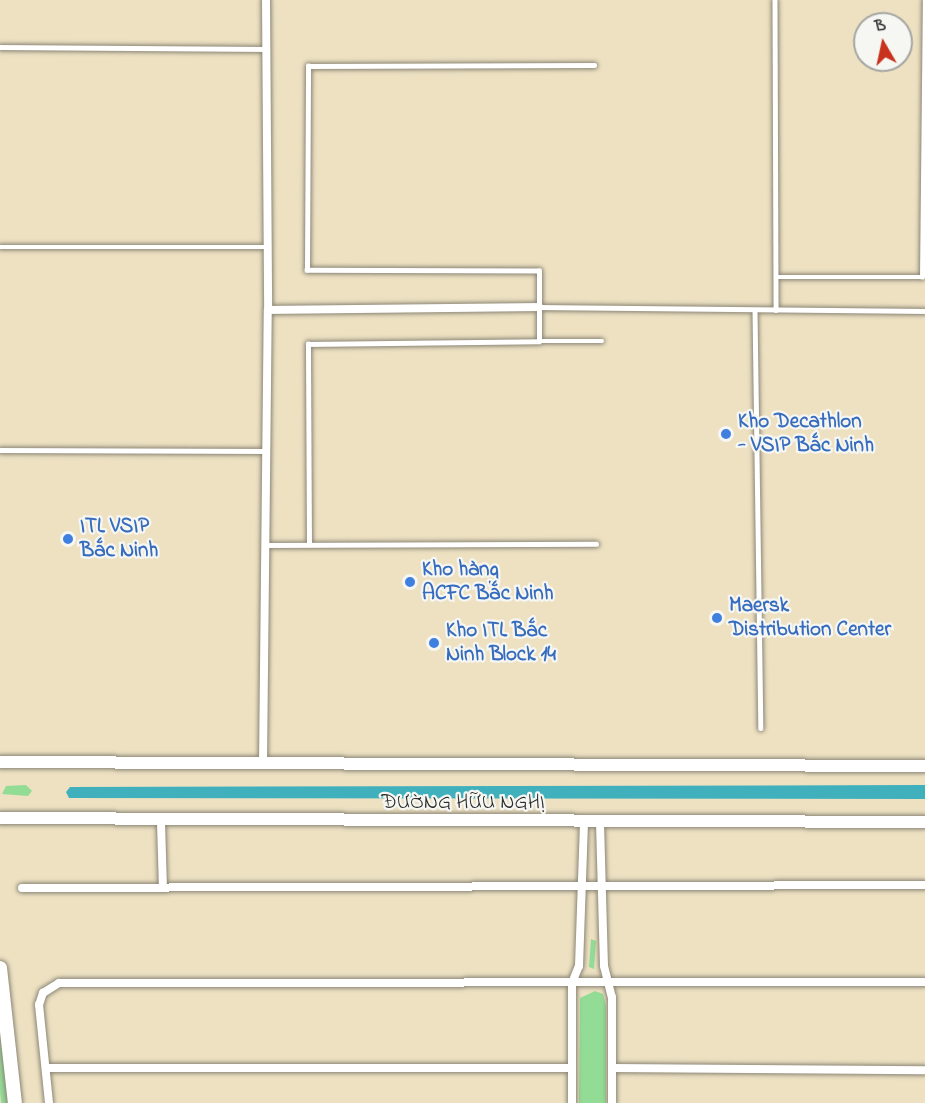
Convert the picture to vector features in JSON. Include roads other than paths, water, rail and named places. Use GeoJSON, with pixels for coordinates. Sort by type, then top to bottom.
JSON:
{"type":"FeatureCollection","features":[{"type":"Feature","properties":{"kind":"main road","name":"ĐƯỜNG HỮU NGHỊ"},"geometry":{"type":"LineString","coordinates":[[0,762],[925,766]]}},
{"type":"Feature","properties":{"kind":"main road","name":"ĐƯỜNG HỮU NGHỊ"},"geometry":{"type":"LineString","coordinates":[[0,818],[161,822],[925,822]]}},
{"type":"Feature","properties":{"kind":"main road"},"geometry":{"type":"LineString","coordinates":[[0,968],[15,1103]]}},
{"type":"Feature","properties":{"kind":"street"},"geometry":{"type":"LineString","coordinates":[[263,764],[268,310],[266,0]]}},
{"type":"Feature","properties":{"kind":"street"},"geometry":{"type":"LineString","coordinates":[[268,310],[539,308]]}},
{"type":"Feature","properties":{"kind":"street"},"geometry":{"type":"LineString","coordinates":[[161,822],[163,888]]}},
{"type":"Feature","properties":{"kind":"street"},"geometry":{"type":"LineString","coordinates":[[572,1103],[572,983],[579,966],[579,905],[585,886],[584,823]]}},
{"type":"Feature","properties":{"kind":"street"},"geometry":{"type":"LineString","coordinates":[[600,823],[601,886],[609,982],[612,1103]]}},
{"type":"Feature","properties":{"kind":"street"},"geometry":{"type":"LineString","coordinates":[[22,888],[925,885]]}},
{"type":"Feature","properties":{"kind":"street"},"geometry":{"type":"LineString","coordinates":[[49,1103],[39,1005],[43,993],[59,983],[925,982]]}},
{"type":"Feature","properties":{"kind":"street"},"geometry":{"type":"LineString","coordinates":[[46,1068],[572,1068]]}},
{"type":"Feature","properties":{"kind":"street"},"geometry":{"type":"LineString","coordinates":[[612,1068],[925,1070]]}},
{"type":"Feature","properties":{"kind":"lane"},"geometry":{"type":"LineString","coordinates":[[775,0],[776,310]]}},
{"type":"Feature","properties":{"kind":"lane"},"geometry":{"type":"LineString","coordinates":[[776,277],[922,277],[925,0]]}},
{"type":"Feature","properties":{"kind":"lane"},"geometry":{"type":"LineString","coordinates":[[0,47],[266,50]]}},
{"type":"Feature","properties":{"kind":"lane"},"geometry":{"type":"LineString","coordinates":[[539,341],[539,271],[307,270],[308,66],[594,65]]}},
{"type":"Feature","properties":{"kind":"lane"},"geometry":{"type":"LineString","coordinates":[[0,247],[267,247]]}},
{"type":"Feature","properties":{"kind":"lane"},"geometry":{"type":"LineString","coordinates":[[539,308],[925,311]]}},
{"type":"Feature","properties":{"kind":"lane"},"geometry":{"type":"LineString","coordinates":[[755,310],[761,728]]}},
{"type":"Feature","properties":{"kind":"lane"},"geometry":{"type":"LineString","coordinates":[[309,544],[308,344],[602,341]]}},
{"type":"Feature","properties":{"kind":"lane"},"geometry":{"type":"LineString","coordinates":[[0,450],[267,451]]}},
{"type":"Feature","properties":{"kind":"lane"},"geometry":{"type":"LineString","coordinates":[[267,544],[596,544]]}},
{"type":"Feature","properties":{"kind":"water"},"geometry":{"type":"Polygon","coordinates":[[[925,785],[925,799],[69,798],[66,792],[70,787],[925,785]]]}},
{"type":"Feature","properties":{"kind":"place","name":"Kho Decathlon - VSIP Bắc Ninh"},"geometry":{"type":"Point","coordinates":[726,434]}},
{"type":"Feature","properties":{"kind":"place","name":"ITL VSIP Bắc Ninh"},"geometry":{"type":"Point","coordinates":[68,539]}},
{"type":"Feature","properties":{"kind":"place","name":"Kho hàng ACFC Bắc Ninh"},"geometry":{"type":"Point","coordinates":[410,582]}},
{"type":"Feature","properties":{"kind":"place","name":"Maersk Distribution Center"},"geometry":{"type":"Point","coordinates":[717,618]}},
{"type":"Feature","properties":{"kind":"place","name":"Kho ITL Bắc Ninh Block 14"},"geometry":{"type":"Point","coordinates":[434,643]}}]}
